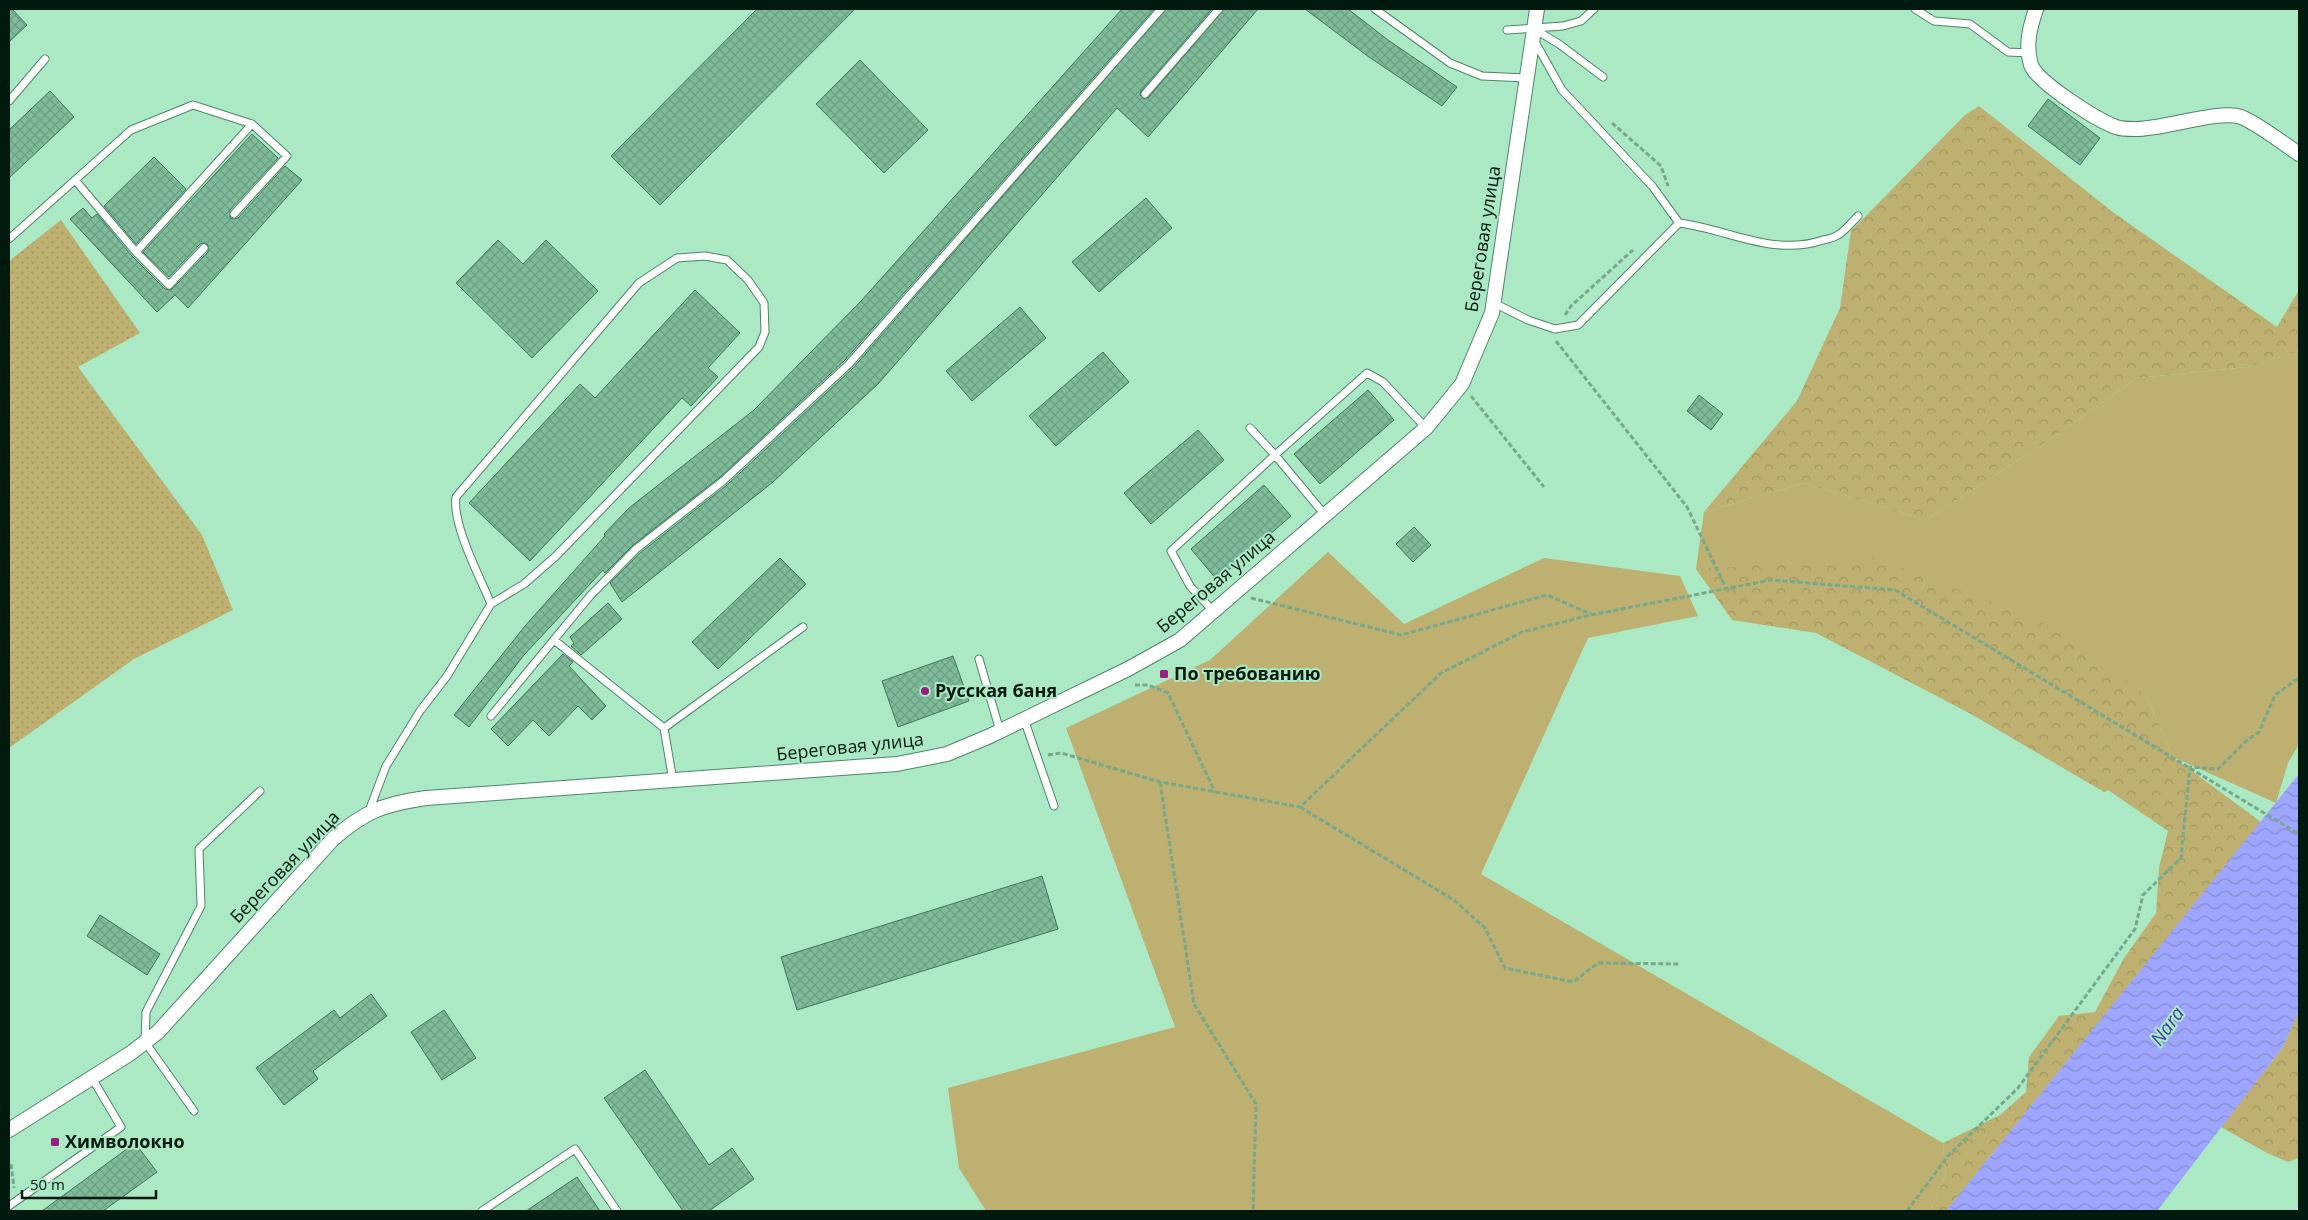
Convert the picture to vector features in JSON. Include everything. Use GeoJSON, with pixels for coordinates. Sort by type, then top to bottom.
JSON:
{"type":"FeatureCollection","features":[{"type":"Feature","properties":{"kind":"street","name":"Береговая улица"},"geometry":{"type":"LineString","coordinates":[[9,1130],[92,1078],[158,1032],[333,839],[369,811],[400,802],[426,798],[896,764],[947,754],[1000,731],[1128,669],[1180,640],[1426,428],[1462,384],[1492,314],[1494,304],[1537,9]]}},
{"type":"Feature","properties":{"kind":"street"},"geometry":{"type":"LineString","coordinates":[[2036,9],[2028,34],[2031,65],[2048,86],[2117,127],[2135,129],[2159,128],[2206,118],[2240,117],[2299,154]]}},
{"type":"Feature","properties":{"kind":"lane"},"geometry":{"type":"LineString","coordinates":[[491,716],[590,596],[636,549],[723,481],[849,364],[1161,9]]}},
{"type":"Feature","properties":{"kind":"lane"},"geometry":{"type":"LineString","coordinates":[[1145,94],[1219,9]]}},
{"type":"Feature","properties":{"kind":"lane"},"geometry":{"type":"LineString","coordinates":[[1375,9],[1450,63],[1482,76],[1527,78]]}},
{"type":"Feature","properties":{"kind":"lane"},"geometry":{"type":"LineString","coordinates":[[1533,34],[1581,21],[1594,9]]}},
{"type":"Feature","properties":{"kind":"lane"},"geometry":{"type":"LineString","coordinates":[[1915,9],[1934,20],[1970,24],[2008,52],[2030,53]]}},
{"type":"Feature","properties":{"kind":"lane"},"geometry":{"type":"LineString","coordinates":[[1507,30],[1533,34],[1559,44],[1603,77]]}},
{"type":"Feature","properties":{"kind":"lane"},"geometry":{"type":"LineString","coordinates":[[1533,34],[1562,90],[1653,187],[1679,223],[1700,226],[1724,234],[1786,247],[1810,244],[1838,235],[1858,216]]}},
{"type":"Feature","properties":{"kind":"lane"},"geometry":{"type":"LineString","coordinates":[[9,101],[45,60]]}},
{"type":"Feature","properties":{"kind":"lane"},"geometry":{"type":"LineString","coordinates":[[9,240],[132,130],[193,105],[252,124],[287,156],[234,214]]}},
{"type":"Feature","properties":{"kind":"lane"},"geometry":{"type":"LineString","coordinates":[[136,252],[252,124]]}},
{"type":"Feature","properties":{"kind":"lane"},"geometry":{"type":"LineString","coordinates":[[75,180],[136,252],[169,285],[204,248]]}},
{"type":"Feature","properties":{"kind":"lane"},"geometry":{"type":"LineString","coordinates":[[1494,304],[1528,320],[1555,329],[1578,325],[1679,223]]}},
{"type":"Feature","properties":{"kind":"lane"},"geometry":{"type":"LineString","coordinates":[[369,811],[386,766],[420,711],[447,676],[490,604],[524,584],[556,556],[759,347],[765,332],[764,303],[748,280],[727,260],[705,256],[677,258],[639,283],[468,480],[456,497],[455,507],[459,525],[490,604]]}},
{"type":"Feature","properties":{"kind":"lane"},"geometry":{"type":"LineString","coordinates":[[1213,611],[1190,586],[1171,551],[1275,455],[1368,373],[1383,382],[1426,428]]}},
{"type":"Feature","properties":{"kind":"lane"},"geometry":{"type":"LineString","coordinates":[[1250,428],[1325,514]]}},
{"type":"Feature","properties":{"kind":"lane"},"geometry":{"type":"LineString","coordinates":[[664,728],[803,627]]}},
{"type":"Feature","properties":{"kind":"lane"},"geometry":{"type":"LineString","coordinates":[[554,640],[664,728],[673,781]]}},
{"type":"Feature","properties":{"kind":"lane"},"geometry":{"type":"LineString","coordinates":[[980,659],[1000,731]]}},
{"type":"Feature","properties":{"kind":"lane"},"geometry":{"type":"LineString","coordinates":[[1024,719],[1054,806]]}},
{"type":"Feature","properties":{"kind":"lane"},"geometry":{"type":"LineString","coordinates":[[194,1111],[145,1042],[146,1012],[201,906],[199,850],[260,791]]}},
{"type":"Feature","properties":{"kind":"lane"},"geometry":{"type":"LineString","coordinates":[[9,1206],[121,1127],[92,1078]]}},
{"type":"Feature","properties":{"kind":"lane"},"geometry":{"type":"LineString","coordinates":[[482,1211],[575,1149],[617,1211]]}},
{"type":"Feature","properties":{"kind":"path"},"geometry":{"type":"LineString","coordinates":[[1610,122],[1661,166],[1669,188],[1670,204],[1668,208]]}},
{"type":"Feature","properties":{"kind":"path"},"geometry":{"type":"LineString","coordinates":[[1636,247],[1571,306],[1555,329],[1554,339],[1687,508],[1726,588]]}},
{"type":"Feature","properties":{"kind":"path"},"geometry":{"type":"LineString","coordinates":[[1462,384],[1544,487]]}},
{"type":"Feature","properties":{"kind":"path"},"geometry":{"type":"LineString","coordinates":[[1300,807],[1441,673],[1522,632],[1591,614],[1771,580],[1895,590],[2299,834]]}},
{"type":"Feature","properties":{"kind":"path"},"geometry":{"type":"LineString","coordinates":[[1233,594],[1401,635],[1547,595],[1591,614]]}},
{"type":"Feature","properties":{"kind":"path"},"geometry":{"type":"LineString","coordinates":[[2190,767],[2218,769],[2246,741],[2259,732],[2275,695],[2299,678]]}},
{"type":"Feature","properties":{"kind":"path"},"geometry":{"type":"LineString","coordinates":[[1135,685],[1148,685],[1168,693],[1215,792]]}},
{"type":"Feature","properties":{"kind":"path"},"geometry":{"type":"LineString","coordinates":[[1037,757],[1061,753],[1160,782],[1300,807],[1454,900],[1485,928],[1505,968],[1573,982],[1598,963],[1679,964]]}},
{"type":"Feature","properties":{"kind":"path"},"geometry":{"type":"LineString","coordinates":[[1907,1211],[1948,1156],[2018,1088],[2135,929],[2143,895],[2181,858],[2190,767]]}},
{"type":"Feature","properties":{"kind":"path"},"geometry":{"type":"LineString","coordinates":[[1160,782],[1194,1004],[1256,1104],[1253,1211]]}},
{"type":"Feature","properties":{"kind":"path"},"geometry":{"type":"LineString","coordinates":[[11,1164],[16,1201]]}},
{"type":"Feature","properties":{"kind":"green space"},"geometry":{"type":"Polygon","coordinates":[[[1979,106],[2114,213],[2277,327],[2299,290],[2299,351],[2248,367],[2137,378],[2040,446],[1926,520],[1804,483],[1704,512],[1797,401],[1840,308],[1851,231],[1965,115],[1979,106]]]}},
{"type":"Feature","properties":{"kind":"green space"},"geometry":{"type":"Polygon","coordinates":[[[61,220],[140,333],[78,367],[202,535],[233,610],[134,659],[9,748],[9,261],[61,220]]]}},
{"type":"Feature","properties":{"kind":"green space"},"geometry":{"type":"Polygon","coordinates":[[[2299,351],[2299,744],[2288,763],[2276,803],[2173,757],[2146,696],[1696,569],[1704,512],[1804,483],[1926,520],[2040,446],[2137,378],[2248,367],[2299,351]]]}},
{"type":"Feature","properties":{"kind":"green space"},"geometry":{"type":"Polygon","coordinates":[[[1328,552],[1404,624],[1544,558],[1680,576],[1698,616],[1588,638],[1481,874],[1943,1143],[1946,1174],[1930,1211],[986,1211],[959,1168],[948,1088],[1175,1027],[1066,728],[1210,660],[1328,552]]]}},
{"type":"Feature","properties":{"kind":"green space"},"geometry":{"type":"Polygon","coordinates":[[[1879,558],[2063,631],[2146,696],[2173,757],[2261,822],[1946,1211],[1930,1211],[1946,1174],[1943,1143],[2000,1115],[2026,1092],[2029,1057],[2059,1016],[2095,1012],[2124,958],[2156,913],[2159,868],[2168,831],[2108,790],[2104,792],[1971,714],[1816,633],[1732,620],[1696,569],[1879,558]]]}},
{"type":"Feature","properties":{"kind":"green space"},"geometry":{"type":"Polygon","coordinates":[[[2299,1011],[2299,1158],[2288,1162],[2267,1153],[2221,1127],[2283,1047],[2299,1011]]]}},
{"type":"Feature","properties":{"kind":"water","name":"Nara"},"geometry":{"type":"Polygon","coordinates":[[[2299,774],[2299,1011],[2283,1047],[2157,1211],[1946,1211],[2299,774]]]}},
{"type":"Feature","properties":{"kind":"building"},"geometry":{"type":"Polygon","coordinates":[[[9,9],[12,9],[27,25],[9,42],[9,9]]]}},
{"type":"Feature","properties":{"kind":"building"},"geometry":{"type":"Polygon","coordinates":[[[757,9],[855,9],[660,205],[611,156],[757,9]]]}},
{"type":"Feature","properties":{"kind":"building"},"geometry":{"type":"Polygon","coordinates":[[[1122,9],[1154,9],[845,360],[720,477],[633,545],[605,573],[603,570],[524,655],[469,727],[454,715],[525,626],[605,536],[604,534],[629,508],[754,410],[862,300],[1122,9]]]}},
{"type":"Feature","properties":{"kind":"building"},"geometry":{"type":"Polygon","coordinates":[[[1166,9],[1212,9],[1141,91],[1140,95],[1144,99],[1149,97],[1224,9],[1258,9],[1148,137],[1117,108],[879,383],[773,482],[622,602],[610,583],[640,553],[727,485],[853,368],[1166,9]]]}},
{"type":"Feature","properties":{"kind":"building"},"geometry":{"type":"Polygon","coordinates":[[[1305,9],[1348,9],[1388,40],[1457,87],[1442,106],[1369,57],[1305,9]]]}},
{"type":"Feature","properties":{"kind":"building"},"geometry":{"type":"Polygon","coordinates":[[[860,60],[928,130],[884,173],[816,104],[860,60]]]}},
{"type":"Feature","properties":{"kind":"building"},"geometry":{"type":"Polygon","coordinates":[[[50,91],[74,117],[9,178],[9,130],[50,91]]]}},
{"type":"Feature","properties":{"kind":"building"},"geometry":{"type":"Polygon","coordinates":[[[2048,99],[2100,138],[2080,165],[2028,126],[2048,99]]]}},
{"type":"Feature","properties":{"kind":"building"},"geometry":{"type":"Polygon","coordinates":[[[252,134],[278,158],[230,210],[230,218],[238,218],[285,166],[302,180],[188,308],[175,295],[157,312],[70,219],[83,208],[92,218],[97,214],[132,256],[165,289],[171,290],[208,252],[208,245],[205,243],[200,244],[169,277],[143,252],[252,134]]]}},
{"type":"Feature","properties":{"kind":"building"},"geometry":{"type":"Polygon","coordinates":[[[154,157],[186,189],[136,244],[104,206],[154,157]]]}},
{"type":"Feature","properties":{"kind":"building"},"geometry":{"type":"Polygon","coordinates":[[[1146,198],[1172,228],[1099,292],[1072,262],[1146,198]]]}},
{"type":"Feature","properties":{"kind":"building"},"geometry":{"type":"Polygon","coordinates":[[[498,240],[523,264],[546,240],[598,291],[532,358],[456,283],[498,240]]]}},
{"type":"Feature","properties":{"kind":"building"},"geometry":{"type":"Polygon","coordinates":[[[695,290],[740,333],[708,368],[718,377],[691,406],[682,398],[530,561],[469,503],[580,384],[595,398],[695,290]]]}},
{"type":"Feature","properties":{"kind":"building"},"geometry":{"type":"Polygon","coordinates":[[[1020,307],[1046,338],[972,401],[946,371],[1020,307]]]}},
{"type":"Feature","properties":{"kind":"building"},"geometry":{"type":"Polygon","coordinates":[[[1103,352],[1129,382],[1056,446],[1029,416],[1103,352]]]}},
{"type":"Feature","properties":{"kind":"building"},"geometry":{"type":"Polygon","coordinates":[[[1368,390],[1394,420],[1320,484],[1294,454],[1368,390]]]}},
{"type":"Feature","properties":{"kind":"building"},"geometry":{"type":"Polygon","coordinates":[[[1699,395],[1723,414],[1711,430],[1687,411],[1699,395]]]}},
{"type":"Feature","properties":{"kind":"building"},"geometry":{"type":"Polygon","coordinates":[[[1198,430],[1224,460],[1151,524],[1124,493],[1198,430]]]}},
{"type":"Feature","properties":{"kind":"building"},"geometry":{"type":"Polygon","coordinates":[[[1264,485],[1291,516],[1217,580],[1191,549],[1264,485]]]}},
{"type":"Feature","properties":{"kind":"building"},"geometry":{"type":"Polygon","coordinates":[[[1414,527],[1431,545],[1413,562],[1396,544],[1414,527]]]}},
{"type":"Feature","properties":{"kind":"building"},"geometry":{"type":"Polygon","coordinates":[[[780,558],[806,584],[718,669],[692,642],[780,558]]]}},
{"type":"Feature","properties":{"kind":"building"},"geometry":{"type":"Polygon","coordinates":[[[608,603],[622,619],[581,655],[571,646],[574,643],[570,637],[608,603]]]}},
{"type":"Feature","properties":{"kind":"building"},"geometry":{"type":"Polygon","coordinates":[[[563,654],[573,662],[569,666],[606,706],[592,720],[578,706],[549,736],[533,720],[508,746],[491,729],[563,654]]]}},
{"type":"Feature","properties":{"kind":"building","name":"Русская баня"},"geometry":{"type":"Polygon","coordinates":[[[953,656],[969,701],[898,727],[882,681],[953,656]]]}},
{"type":"Feature","properties":{"kind":"building"},"geometry":{"type":"Polygon","coordinates":[[[1042,876],[1058,929],[797,1010],[781,957],[1042,876]]]}},
{"type":"Feature","properties":{"kind":"building"},"geometry":{"type":"Polygon","coordinates":[[[100,915],[160,954],[147,975],[87,936],[100,915]]]}},
{"type":"Feature","properties":{"kind":"building"},"geometry":{"type":"Polygon","coordinates":[[[371,994],[387,1016],[313,1071],[318,1079],[284,1105],[256,1068],[334,1010],[340,1018],[371,994]]]}},
{"type":"Feature","properties":{"kind":"building"},"geometry":{"type":"Polygon","coordinates":[[[444,1010],[476,1058],[442,1080],[411,1032],[444,1010]]]}},
{"type":"Feature","properties":{"kind":"building"},"geometry":{"type":"Polygon","coordinates":[[[645,1070],[709,1165],[732,1148],[754,1179],[709,1211],[683,1211],[604,1098],[645,1070]]]}},
{"type":"Feature","properties":{"kind":"building"},"geometry":{"type":"Polygon","coordinates":[[[135,1143],[157,1172],[103,1211],[42,1211],[135,1143]]]}},
{"type":"Feature","properties":{"kind":"building"},"geometry":{"type":"Polygon","coordinates":[[[577,1177],[600,1211],[526,1211],[577,1177]]]}},
{"type":"Feature","properties":{"kind":"place","name":"По требованию"},"geometry":{"type":"Point","coordinates":[1164,674]}},
{"type":"Feature","properties":{"kind":"place","name":"Русская баня"},"geometry":{"type":"Point","coordinates":[925,691]}},
{"type":"Feature","properties":{"kind":"place","name":"Химволокно"},"geometry":{"type":"Point","coordinates":[55,1142]}}]}
